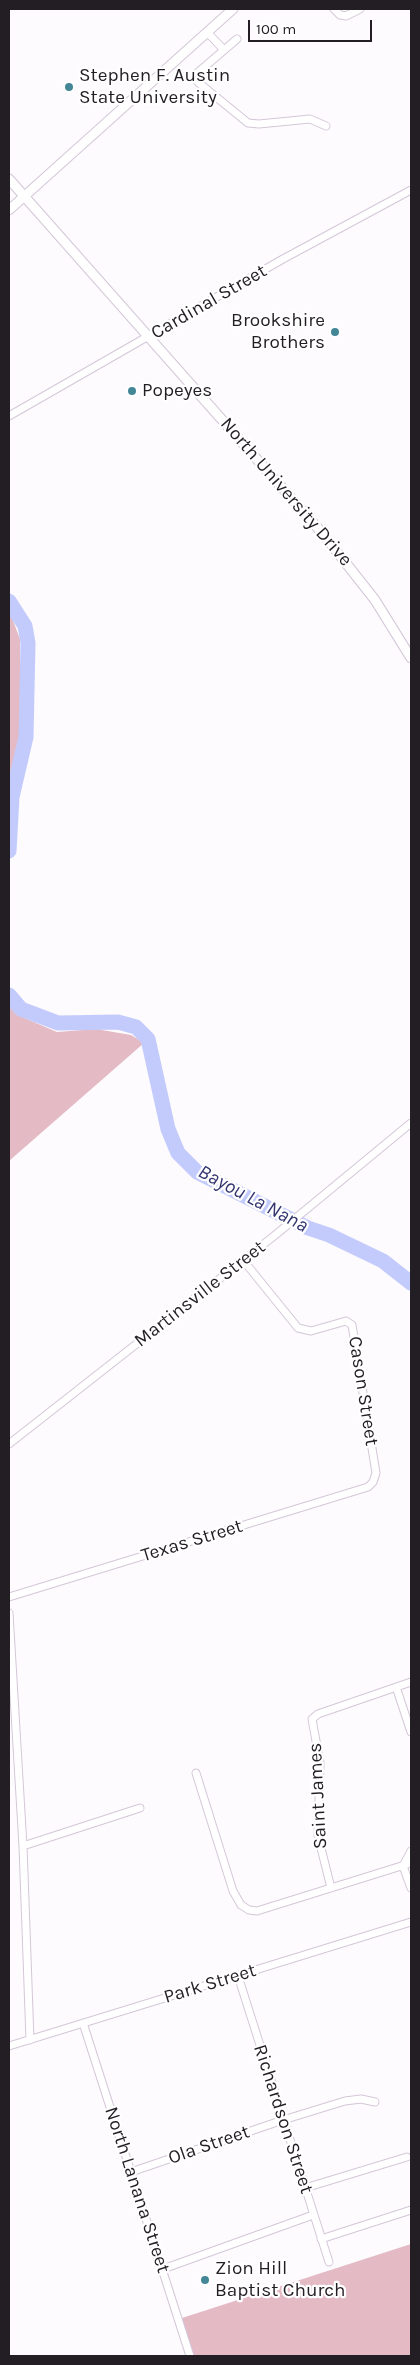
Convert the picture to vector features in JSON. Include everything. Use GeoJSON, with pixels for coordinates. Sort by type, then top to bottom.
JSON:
{"type":"FeatureCollection","features":[{"type":"Feature","properties":{"kind":"main road"},"geometry":{"type":"LineString","coordinates":[[9,210],[23,195],[233,9]]}},
{"type":"Feature","properties":{"kind":"main road","name":"North University Drive"},"geometry":{"type":"LineString","coordinates":[[9,179],[150,336],[344,559],[375,600],[411,658]]}},
{"type":"Feature","properties":{"kind":"street"},"geometry":{"type":"LineString","coordinates":[[334,9],[340,15],[346,16],[360,9]]}},
{"type":"Feature","properties":{"kind":"street"},"geometry":{"type":"LineString","coordinates":[[207,32],[224,50]]}},
{"type":"Feature","properties":{"kind":"street"},"geometry":{"type":"LineString","coordinates":[[237,39],[196,74],[196,80],[242,120],[259,124],[310,119],[326,126]]}},
{"type":"Feature","properties":{"kind":"street","name":"Cardinal Street"},"geometry":{"type":"LineString","coordinates":[[9,416],[296,252],[411,190]]}},
{"type":"Feature","properties":{"kind":"street","name":"Martinsville Street"},"geometry":{"type":"LineString","coordinates":[[9,1444],[274,1236],[411,1123]]}},
{"type":"Feature","properties":{"kind":"street","name":"Cason Street"},"geometry":{"type":"LineString","coordinates":[[243,1260],[298,1328],[311,1331],[346,1321],[352,1325],[376,1473],[373,1482]]}},
{"type":"Feature","properties":{"kind":"street","name":"Texas Street"},"geometry":{"type":"LineString","coordinates":[[9,1597],[368,1487],[373,1482]]}},
{"type":"Feature","properties":{"kind":"street"},"geometry":{"type":"LineString","coordinates":[[9,1613],[23,1846],[30,2040]]}},
{"type":"Feature","properties":{"kind":"street","name":"Saint James"},"geometry":{"type":"LineString","coordinates":[[331,1888],[318,1836],[320,1763],[312,1720],[318,1714],[411,1682]]}},
{"type":"Feature","properties":{"kind":"street"},"geometry":{"type":"LineString","coordinates":[[396,1687],[411,1732]]}},
{"type":"Feature","properties":{"kind":"street"},"geometry":{"type":"LineString","coordinates":[[196,1773],[233,1891],[241,1905],[249,1910],[257,1911],[411,1863]]}},
{"type":"Feature","properties":{"kind":"street"},"geometry":{"type":"LineString","coordinates":[[23,1846],[140,1808]]}},
{"type":"Feature","properties":{"kind":"street"},"geometry":{"type":"LineString","coordinates":[[411,1851],[403,1866],[411,1888]]}},
{"type":"Feature","properties":{"kind":"street","name":"Park Street"},"geometry":{"type":"LineString","coordinates":[[9,2046],[411,1922]]}},
{"type":"Feature","properties":{"kind":"street","name":"Richardson Street"},"geometry":{"type":"LineString","coordinates":[[238,1976],[329,2262]]}},
{"type":"Feature","properties":{"kind":"street","name":"North Lanana Street"},"geometry":{"type":"LineString","coordinates":[[83,2023],[190,2356]]}},
{"type":"Feature","properties":{"kind":"street","name":"Ola Street"},"geometry":{"type":"LineString","coordinates":[[131,2172],[345,2101],[361,2099],[375,2102]]}},
{"type":"Feature","properties":{"kind":"street"},"geometry":{"type":"LineString","coordinates":[[305,2188],[407,2156]]}},
{"type":"Feature","properties":{"kind":"street"},"geometry":{"type":"LineString","coordinates":[[321,2239],[411,2210]]}},
{"type":"Feature","properties":{"kind":"street"},"geometry":{"type":"LineString","coordinates":[[163,2270],[313,2215]]}},
{"type":"Feature","properties":{"kind":"shaded area"},"geometry":{"type":"Polygon","coordinates":[[[9,610],[20,639],[20,696],[24,712],[20,740],[9,782],[9,610]]]}},
{"type":"Feature","properties":{"kind":"shaded area"},"geometry":{"type":"Polygon","coordinates":[[[9,1005],[22,1017],[57,1032],[96,1029],[131,1035],[144,1043],[9,1161],[9,1005]]]}},
{"type":"Feature","properties":{"kind":"shaded area"},"geometry":{"type":"Polygon","coordinates":[[[411,2244],[411,2356],[194,2356],[182,2318],[411,2244]]]}},
{"type":"Feature","properties":{"kind":"waterway","name":"Bayou La Nana"},"geometry":{"type":"LineString","coordinates":[[9,601],[25,626],[28,643],[26,737],[12,797],[9,851]]}},
{"type":"Feature","properties":{"kind":"waterway","name":"Bayou La Nana"},"geometry":{"type":"LineString","coordinates":[[9,995],[21,1009],[58,1023],[118,1022],[136,1027],[148,1039],[168,1129],[178,1153],[197,1172],[308,1228],[329,1235],[383,1261],[411,1283]]}},
{"type":"Feature","properties":{"kind":"place","name":"Stephen F. Austin State University"},"geometry":{"type":"Point","coordinates":[69,87]}},
{"type":"Feature","properties":{"kind":"place","name":"Brookshire Brothers"},"geometry":{"type":"Point","coordinates":[335,332]}},
{"type":"Feature","properties":{"kind":"place","name":"Popeyes"},"geometry":{"type":"Point","coordinates":[132,391]}},
{"type":"Feature","properties":{"kind":"place","name":"Zion Hill Baptist Church"},"geometry":{"type":"Point","coordinates":[205,2280]}}]}
